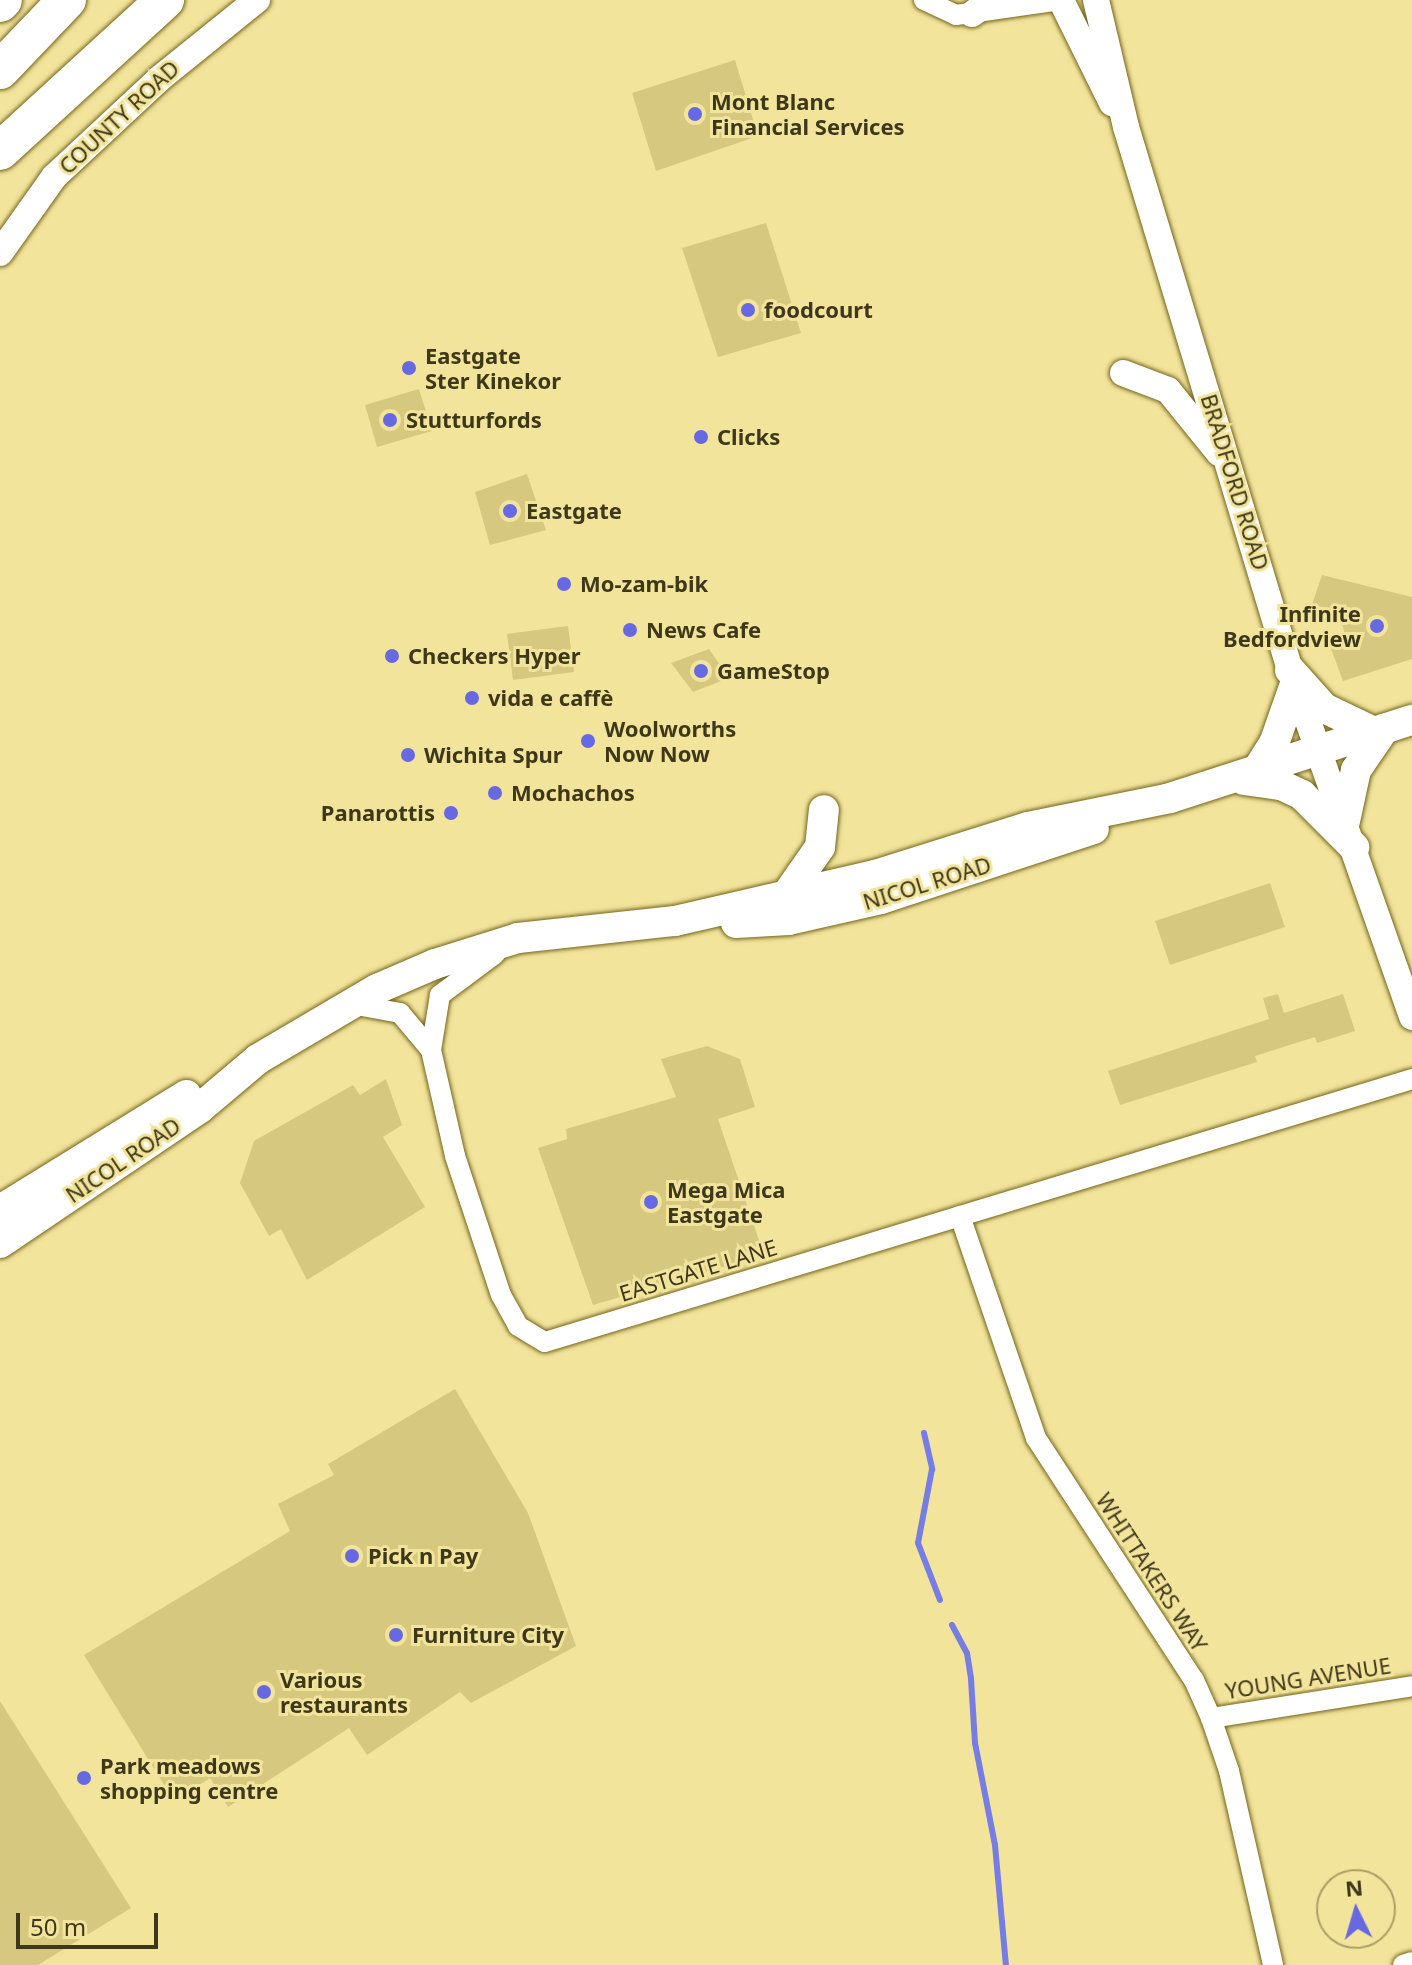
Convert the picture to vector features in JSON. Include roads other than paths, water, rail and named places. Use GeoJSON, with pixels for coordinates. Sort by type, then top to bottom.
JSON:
{"type":"FeatureCollection","features":[{"type":"Feature","properties":{"kind":"highway"},"geometry":{"type":"LineString","coordinates":[[0,70],[67,0]]}},
{"type":"Feature","properties":{"kind":"highway"},"geometry":{"type":"LineString","coordinates":[[0,149],[134,0]]}},
{"type":"Feature","properties":{"kind":"highway"},"geometry":{"type":"LineString","coordinates":[[0,149],[165,0]]}},
{"type":"Feature","properties":{"kind":"main road"},"geometry":{"type":"LineString","coordinates":[[1293,677],[1324,708],[1390,727],[1356,770],[1349,834],[1302,795],[1281,785],[1245,776],[1275,741],[1293,677]]}},
{"type":"Feature","properties":{"kind":"main road","name":"NICOL ROAD"},"geometry":{"type":"LineString","coordinates":[[675,921],[875,875],[1028,827],[1170,798],[1390,727]]}},
{"type":"Feature","properties":{"kind":"main road","name":"NICOL ROAD"},"geometry":{"type":"LineString","coordinates":[[0,1243],[200,1108],[242,1072],[285,1043],[351,1004],[425,968],[518,938],[675,921],[789,920],[881,899],[1081,834],[1170,798]]}},
{"type":"Feature","properties":{"kind":"main road"},"geometry":{"type":"LineString","coordinates":[[785,897],[820,847],[824,810]]}},
{"type":"Feature","properties":{"kind":"main road","name":"NICOL ROAD"},"geometry":{"type":"LineString","coordinates":[[0,1210],[218,1076],[242,1072]]}},
{"type":"Feature","properties":{"kind":"street","name":"COUNTY ROAD"},"geometry":{"type":"LineString","coordinates":[[0,253],[54,177],[159,79],[257,0]]}},
{"type":"Feature","properties":{"kind":"street"},"geometry":{"type":"LineString","coordinates":[[924,0],[945,12],[1061,0]]}},
{"type":"Feature","properties":{"kind":"street","name":"BRADFORD ROAD"},"geometry":{"type":"LineString","coordinates":[[1061,0],[1126,127]]}},
{"type":"Feature","properties":{"kind":"street","name":"BRADFORD ROAD"},"geometry":{"type":"LineString","coordinates":[[1096,0],[1126,127],[1293,677],[1412,1017]]}},
{"type":"Feature","properties":{"kind":"street"},"geometry":{"type":"LineString","coordinates":[[1123,373],[1168,390],[1231,469]]}},
{"type":"Feature","properties":{"kind":"street","name":"EASTGATE LANE"},"geometry":{"type":"LineString","coordinates":[[518,938],[440,995],[431,1050],[455,1156],[513,1319],[545,1342],[1412,1079]]}},
{"type":"Feature","properties":{"kind":"street"},"geometry":{"type":"LineString","coordinates":[[351,1004],[400,1013],[431,1050]]}},
{"type":"Feature","properties":{"kind":"street","name":"WHITTAKERS WAY"},"geometry":{"type":"LineString","coordinates":[[960,1216],[1036,1438],[1194,1680],[1211,1718],[1229,1771],[1273,1965]]}},
{"type":"Feature","properties":{"kind":"street","name":"YOUNG AVENUE"},"geometry":{"type":"LineString","coordinates":[[1211,1718],[1412,1686]]}},
{"type":"Feature","properties":{"kind":"street"},"geometry":{"type":"LineString","coordinates":[[1403,1965],[1412,1962]]}},
{"type":"Feature","properties":{"kind":"waterway"},"geometry":{"type":"LineString","coordinates":[[924,1433],[932,1469],[918,1543],[940,1600]]}},
{"type":"Feature","properties":{"kind":"waterway"},"geometry":{"type":"LineString","coordinates":[[952,1625],[967,1653],[975,1743],[995,1845],[1006,1965]]}},
{"type":"Feature","properties":{"kind":"place","name":"Mont Blanc Financial Services"},"geometry":{"type":"Point","coordinates":[695,114]}},
{"type":"Feature","properties":{"kind":"place","name":"foodcourt"},"geometry":{"type":"Point","coordinates":[748,310]}},
{"type":"Feature","properties":{"kind":"place","name":"Eastgate Ster Kinekor"},"geometry":{"type":"Point","coordinates":[409,368]}},
{"type":"Feature","properties":{"kind":"place","name":"Stutturfords"},"geometry":{"type":"Point","coordinates":[390,420]}},
{"type":"Feature","properties":{"kind":"place","name":"Clicks"},"geometry":{"type":"Point","coordinates":[701,437]}},
{"type":"Feature","properties":{"kind":"place","name":"Eastgate"},"geometry":{"type":"Point","coordinates":[510,511]}},
{"type":"Feature","properties":{"kind":"place","name":"Mo-zam-bik"},"geometry":{"type":"Point","coordinates":[564,584]}},
{"type":"Feature","properties":{"kind":"place","name":"Infinite Bedfordview"},"geometry":{"type":"Point","coordinates":[1377,626]}},
{"type":"Feature","properties":{"kind":"place","name":"News Cafe"},"geometry":{"type":"Point","coordinates":[630,630]}},
{"type":"Feature","properties":{"kind":"place","name":"Checkers Hyper"},"geometry":{"type":"Point","coordinates":[392,656]}},
{"type":"Feature","properties":{"kind":"place","name":"GameStop"},"geometry":{"type":"Point","coordinates":[701,671]}},
{"type":"Feature","properties":{"kind":"place","name":"vida e caffè"},"geometry":{"type":"Point","coordinates":[472,698]}},
{"type":"Feature","properties":{"kind":"place","name":"Woolworths Now Now"},"geometry":{"type":"Point","coordinates":[588,741]}},
{"type":"Feature","properties":{"kind":"place","name":"Wichita Spur"},"geometry":{"type":"Point","coordinates":[408,755]}},
{"type":"Feature","properties":{"kind":"place","name":"Mochachos"},"geometry":{"type":"Point","coordinates":[495,793]}},
{"type":"Feature","properties":{"kind":"place","name":"Panarottis"},"geometry":{"type":"Point","coordinates":[451,813]}},
{"type":"Feature","properties":{"kind":"place","name":"Mega Mica Eastgate"},"geometry":{"type":"Point","coordinates":[651,1202]}},
{"type":"Feature","properties":{"kind":"place","name":"Pick n Pay"},"geometry":{"type":"Point","coordinates":[352,1556]}},
{"type":"Feature","properties":{"kind":"place","name":"Furniture City"},"geometry":{"type":"Point","coordinates":[396,1635]}},
{"type":"Feature","properties":{"kind":"place","name":"Various restaurants"},"geometry":{"type":"Point","coordinates":[264,1692]}},
{"type":"Feature","properties":{"kind":"place","name":"Park meadows shopping centre"},"geometry":{"type":"Point","coordinates":[84,1778]}}]}
